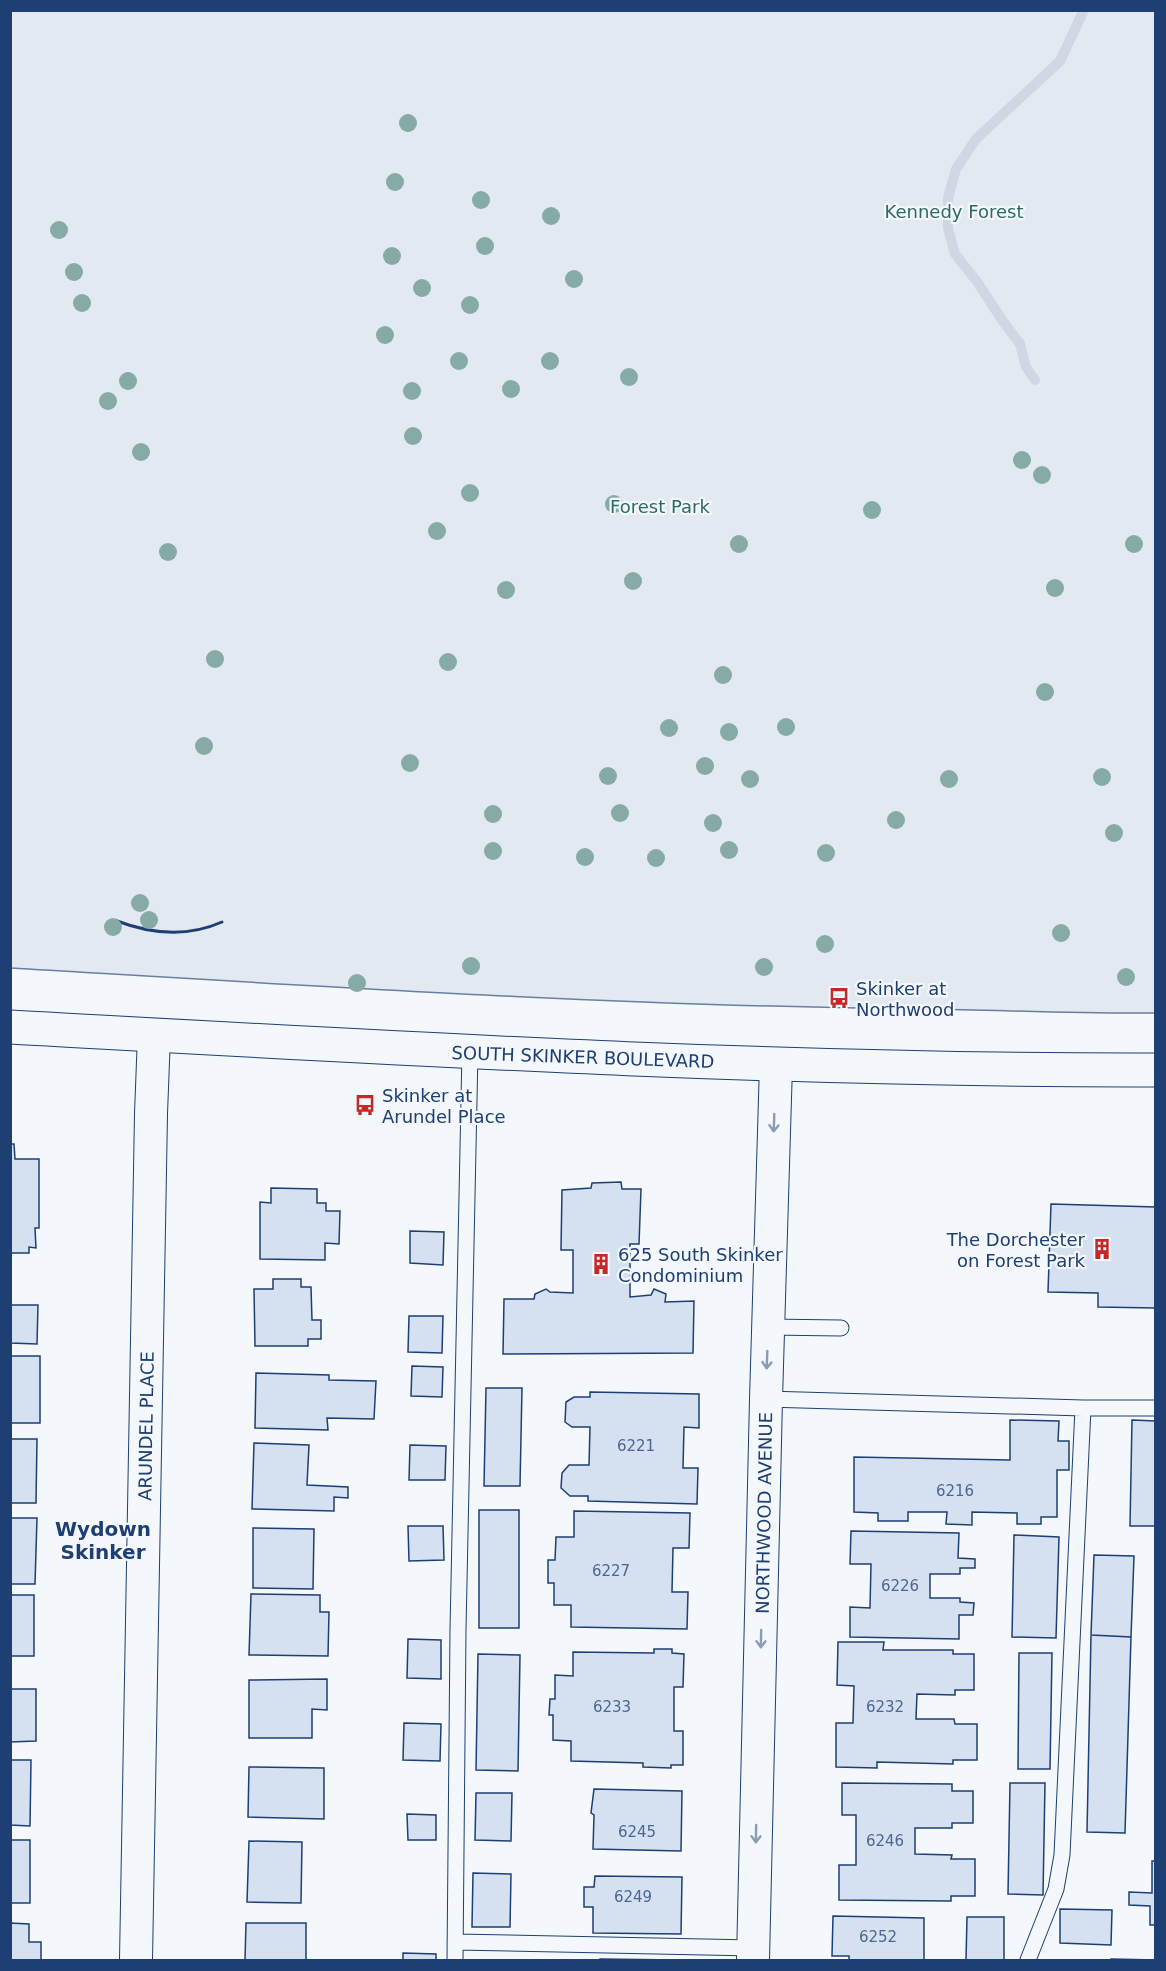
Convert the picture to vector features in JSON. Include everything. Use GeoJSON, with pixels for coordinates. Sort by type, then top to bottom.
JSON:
{"type":"FeatureCollection","features":[{"type":"Feature","properties":{"kind":"main road","name":"SOUTH SKINKER BOULEVARD"},"geometry":{"type":"LineString","coordinates":[[10,1027],[470,1052],[776,1065],[1155,1070]]}},
{"type":"Feature","properties":{"kind":"street","name":"ARUNDEL PLACE"},"geometry":{"type":"LineString","coordinates":[[136,1960],[154,1035]]}},
{"type":"Feature","properties":{"kind":"street","name":"NORTHWOOD AVENUE"},"geometry":{"type":"LineString","coordinates":[[754,1954],[776,1065]]}},
{"type":"Feature","properties":{"kind":"lane"},"geometry":{"type":"LineString","coordinates":[[455,1960],[458,1618],[470,1052]]}},
{"type":"Feature","properties":{"kind":"lane"},"geometry":{"type":"LineString","coordinates":[[768,1327],[841,1328]]}},
{"type":"Feature","properties":{"kind":"lane"},"geometry":{"type":"LineString","coordinates":[[766,1399],[1155,1408]]}},
{"type":"Feature","properties":{"kind":"lane"},"geometry":{"type":"LineString","coordinates":[[1028,1960],[1056,1889],[1062,1855],[1083,1408]]}},
{"type":"Feature","properties":{"kind":"lane"},"geometry":{"type":"LineString","coordinates":[[455,1942],[754,1954]]}},
{"type":"Feature","properties":{"kind":"green space","name":"Forest Park"},"geometry":{"type":"Polygon","coordinates":[[[10,11],[1155,11],[1155,1013],[696,1004],[353,988],[11,968],[10,11]]]}},
{"type":"Feature","properties":{"kind":"building"},"geometry":{"type":"Polygon","coordinates":[[[10,1144],[14,1144],[15,1159],[39,1159],[39,1228],[35,1228],[36,1248],[29,1247],[29,1253],[10,1253],[10,1144]]]}},
{"type":"Feature","properties":{"kind":"building","name":"625 South Skinker Condominium"},"geometry":{"type":"Polygon","coordinates":[[[621,1182],[622,1189],[641,1189],[639,1244],[630,1244],[630,1297],[651,1295],[654,1289],[666,1294],[665,1302],[694,1301],[693,1353],[503,1354],[504,1299],[534,1299],[535,1294],[546,1289],[550,1292],[573,1293],[573,1250],[561,1250],[562,1190],[591,1188],[592,1183],[621,1182]]]}},
{"type":"Feature","properties":{"kind":"building"},"geometry":{"type":"Polygon","coordinates":[[[271,1188],[317,1189],[317,1203],[326,1203],[326,1211],[340,1211],[339,1244],[325,1243],[325,1260],[260,1259],[260,1202],[271,1203],[271,1188]]]}},
{"type":"Feature","properties":{"kind":"building","name":"The Dorchester on Forest Park"},"geometry":{"type":"Polygon","coordinates":[[[1051,1204],[1156,1207],[1156,1308],[1098,1307],[1098,1293],[1048,1292],[1051,1204]]]}},
{"type":"Feature","properties":{"kind":"building"},"geometry":{"type":"Polygon","coordinates":[[[410,1231],[444,1232],[443,1265],[410,1263],[410,1231]]]}},
{"type":"Feature","properties":{"kind":"building"},"geometry":{"type":"Polygon","coordinates":[[[273,1279],[301,1279],[301,1287],[311,1287],[312,1320],[321,1320],[321,1339],[308,1339],[308,1346],[255,1346],[254,1289],[273,1289],[273,1279]]]}},
{"type":"Feature","properties":{"kind":"building"},"geometry":{"type":"Polygon","coordinates":[[[10,1280],[11,1305],[38,1305],[37,1344],[10,1343],[10,1280]]]}},
{"type":"Feature","properties":{"kind":"building"},"geometry":{"type":"Polygon","coordinates":[[[409,1316],[443,1316],[442,1353],[408,1352],[409,1316]]]}},
{"type":"Feature","properties":{"kind":"building"},"geometry":{"type":"Polygon","coordinates":[[[10,1356],[40,1356],[40,1423],[10,1423],[10,1356]]]}},
{"type":"Feature","properties":{"kind":"building"},"geometry":{"type":"Polygon","coordinates":[[[412,1366],[443,1367],[442,1397],[411,1396],[412,1366]]]}},
{"type":"Feature","properties":{"kind":"building"},"geometry":{"type":"Polygon","coordinates":[[[256,1373],[329,1375],[329,1380],[376,1381],[374,1419],[327,1418],[328,1430],[255,1428],[256,1373]]]}},
{"type":"Feature","properties":{"kind":"building"},"geometry":{"type":"Polygon","coordinates":[[[486,1388],[522,1388],[520,1486],[484,1486],[486,1388]]]}},
{"type":"Feature","properties":{"kind":"building"},"geometry":{"type":"Polygon","coordinates":[[[590,1392],[699,1394],[699,1428],[684,1427],[683,1468],[698,1468],[697,1504],[588,1501],[588,1496],[570,1496],[561,1488],[562,1473],[569,1465],[589,1465],[590,1427],[572,1427],[565,1422],[566,1402],[574,1397],[590,1397],[590,1392]]]}},
{"type":"Feature","properties":{"kind":"building"},"geometry":{"type":"Polygon","coordinates":[[[1010,1420],[1059,1421],[1058,1441],[1069,1441],[1069,1470],[1057,1470],[1057,1517],[1041,1517],[1041,1524],[1017,1524],[1017,1513],[972,1512],[972,1525],[946,1524],[947,1512],[908,1512],[908,1521],[878,1521],[878,1513],[854,1512],[854,1457],[1010,1460],[1010,1420]]]}},
{"type":"Feature","properties":{"kind":"building"},"geometry":{"type":"Polygon","coordinates":[[[1132,1420],[1156,1421],[1156,1526],[1130,1526],[1132,1420]]]}},
{"type":"Feature","properties":{"kind":"building"},"geometry":{"type":"Polygon","coordinates":[[[10,1439],[37,1439],[36,1503],[10,1503],[10,1439]]]}},
{"type":"Feature","properties":{"kind":"building"},"geometry":{"type":"Polygon","coordinates":[[[254,1443],[309,1445],[307,1485],[348,1487],[348,1498],[334,1497],[334,1511],[252,1509],[254,1443]]]}},
{"type":"Feature","properties":{"kind":"building"},"geometry":{"type":"Polygon","coordinates":[[[410,1445],[446,1446],[445,1480],[409,1480],[410,1445]]]}},
{"type":"Feature","properties":{"kind":"building"},"geometry":{"type":"Polygon","coordinates":[[[479,1510],[519,1510],[519,1628],[479,1628],[479,1510]]]}},
{"type":"Feature","properties":{"kind":"building"},"geometry":{"type":"Polygon","coordinates":[[[574,1511],[690,1513],[689,1548],[673,1548],[672,1592],[688,1592],[687,1629],[571,1627],[571,1605],[554,1605],[554,1583],[548,1583],[548,1560],[555,1560],[556,1537],[574,1537],[574,1511]]]}},
{"type":"Feature","properties":{"kind":"building"},"geometry":{"type":"Polygon","coordinates":[[[10,1518],[37,1518],[35,1584],[10,1584],[10,1518]]]}},
{"type":"Feature","properties":{"kind":"building"},"geometry":{"type":"Polygon","coordinates":[[[408,1526],[443,1526],[444,1560],[409,1561],[408,1526]]]}},
{"type":"Feature","properties":{"kind":"building"},"geometry":{"type":"Polygon","coordinates":[[[253,1528],[314,1529],[313,1589],[253,1588],[253,1528]]]}},
{"type":"Feature","properties":{"kind":"building"},"geometry":{"type":"Polygon","coordinates":[[[851,1531],[959,1533],[958,1558],[975,1559],[975,1568],[960,1568],[960,1574],[930,1574],[930,1598],[960,1598],[960,1602],[974,1603],[973,1615],[959,1615],[959,1639],[850,1637],[850,1607],[870,1608],[871,1564],[850,1564],[851,1531]]]}},
{"type":"Feature","properties":{"kind":"building"},"geometry":{"type":"Polygon","coordinates":[[[1014,1535],[1059,1537],[1056,1638],[1012,1637],[1014,1535]]]}},
{"type":"Feature","properties":{"kind":"building"},"geometry":{"type":"Polygon","coordinates":[[[1094,1555],[1134,1556],[1131,1637],[1091,1635],[1094,1555]]]}},
{"type":"Feature","properties":{"kind":"building"},"geometry":{"type":"Polygon","coordinates":[[[251,1594],[320,1595],[320,1612],[329,1612],[328,1656],[249,1655],[251,1594]]]}},
{"type":"Feature","properties":{"kind":"building"},"geometry":{"type":"Polygon","coordinates":[[[10,1595],[34,1595],[34,1656],[10,1656],[10,1595]]]}},
{"type":"Feature","properties":{"kind":"building"},"geometry":{"type":"Polygon","coordinates":[[[1091,1635],[1131,1637],[1125,1833],[1087,1832],[1091,1635]]]}},
{"type":"Feature","properties":{"kind":"building"},"geometry":{"type":"Polygon","coordinates":[[[408,1639],[441,1640],[441,1679],[407,1678],[408,1639]]]}},
{"type":"Feature","properties":{"kind":"building"},"geometry":{"type":"Polygon","coordinates":[[[838,1642],[884,1642],[883,1650],[953,1650],[953,1654],[974,1654],[974,1690],[955,1690],[955,1695],[917,1694],[916,1719],[954,1719],[955,1724],[977,1724],[977,1760],[953,1760],[953,1764],[877,1762],[877,1768],[836,1767],[836,1723],[853,1723],[854,1686],[837,1685],[838,1642]]]}},
{"type":"Feature","properties":{"kind":"building"},"geometry":{"type":"Polygon","coordinates":[[[654,1649],[672,1649],[672,1653],[684,1654],[683,1687],[674,1687],[674,1731],[683,1731],[683,1765],[671,1765],[671,1768],[643,1767],[643,1763],[571,1761],[571,1741],[553,1740],[553,1715],[549,1715],[550,1699],[555,1699],[555,1675],[573,1676],[573,1652],[654,1653],[654,1649]]]}},
{"type":"Feature","properties":{"kind":"building"},"geometry":{"type":"Polygon","coordinates":[[[1019,1653],[1052,1653],[1050,1769],[1018,1769],[1019,1653]]]}},
{"type":"Feature","properties":{"kind":"building"},"geometry":{"type":"Polygon","coordinates":[[[478,1654],[520,1655],[518,1771],[476,1770],[478,1654]]]}},
{"type":"Feature","properties":{"kind":"building"},"geometry":{"type":"Polygon","coordinates":[[[327,1679],[327,1710],[312,1709],[312,1738],[249,1738],[249,1680],[327,1679]]]}},
{"type":"Feature","properties":{"kind":"building"},"geometry":{"type":"Polygon","coordinates":[[[10,1689],[36,1689],[36,1741],[10,1742],[10,1689]]]}},
{"type":"Feature","properties":{"kind":"building"},"geometry":{"type":"Polygon","coordinates":[[[404,1723],[441,1724],[440,1761],[403,1760],[404,1723]]]}},
{"type":"Feature","properties":{"kind":"building"},"geometry":{"type":"Polygon","coordinates":[[[10,1760],[31,1760],[30,1826],[10,1825],[10,1760]]]}},
{"type":"Feature","properties":{"kind":"building"},"geometry":{"type":"Polygon","coordinates":[[[249,1767],[324,1768],[324,1819],[248,1817],[249,1767]]]}},
{"type":"Feature","properties":{"kind":"building"},"geometry":{"type":"Polygon","coordinates":[[[842,1783],[952,1784],[952,1791],[973,1791],[973,1823],[952,1823],[952,1828],[915,1828],[915,1854],[952,1855],[951,1859],[975,1859],[975,1896],[951,1896],[951,1901],[839,1900],[839,1865],[856,1865],[856,1815],[842,1815],[842,1783]]]}},
{"type":"Feature","properties":{"kind":"building"},"geometry":{"type":"Polygon","coordinates":[[[1010,1783],[1045,1783],[1043,1895],[1008,1894],[1010,1783]]]}},
{"type":"Feature","properties":{"kind":"building"},"geometry":{"type":"Polygon","coordinates":[[[594,1789],[682,1791],[681,1851],[593,1849],[594,1815],[591,1813],[594,1789]]]}},
{"type":"Feature","properties":{"kind":"building"},"geometry":{"type":"Polygon","coordinates":[[[476,1793],[512,1793],[511,1841],[475,1840],[476,1793]]]}},
{"type":"Feature","properties":{"kind":"building"},"geometry":{"type":"Polygon","coordinates":[[[407,1814],[436,1815],[436,1840],[408,1840],[407,1814]]]}},
{"type":"Feature","properties":{"kind":"building"},"geometry":{"type":"Polygon","coordinates":[[[10,1840],[30,1840],[30,1903],[10,1903],[10,1840]]]}},
{"type":"Feature","properties":{"kind":"building"},"geometry":{"type":"Polygon","coordinates":[[[249,1841],[302,1842],[301,1903],[247,1902],[249,1841]]]}},
{"type":"Feature","properties":{"kind":"building"},"geometry":{"type":"Polygon","coordinates":[[[1152,1861],[1156,1861],[1156,1925],[1150,1925],[1150,1906],[1129,1905],[1129,1892],[1152,1893],[1152,1861]]]}},
{"type":"Feature","properties":{"kind":"building"},"geometry":{"type":"Polygon","coordinates":[[[473,1873],[511,1874],[510,1927],[472,1927],[473,1873]]]}},
{"type":"Feature","properties":{"kind":"building"},"geometry":{"type":"Polygon","coordinates":[[[595,1876],[682,1877],[681,1934],[593,1933],[593,1907],[584,1907],[584,1887],[594,1887],[595,1876]]]}},
{"type":"Feature","properties":{"kind":"building"},"geometry":{"type":"Polygon","coordinates":[[[1060,1909],[1112,1910],[1111,1945],[1060,1943],[1060,1909]]]}},
{"type":"Feature","properties":{"kind":"building"},"geometry":{"type":"Polygon","coordinates":[[[833,1916],[924,1918],[924,1960],[849,1960],[849,1956],[832,1956],[833,1916]]]}},
{"type":"Feature","properties":{"kind":"building"},"geometry":{"type":"Polygon","coordinates":[[[967,1917],[1004,1917],[1004,1960],[966,1960],[967,1917]]]}},
{"type":"Feature","properties":{"kind":"building"},"geometry":{"type":"Polygon","coordinates":[[[10,1923],[29,1924],[29,1942],[41,1942],[41,1960],[10,1960],[10,1923]]]}},
{"type":"Feature","properties":{"kind":"building"},"geometry":{"type":"Polygon","coordinates":[[[246,1923],[306,1923],[306,1960],[245,1960],[246,1923]]]}},
{"type":"Feature","properties":{"kind":"building"},"geometry":{"type":"Polygon","coordinates":[[[403,1953],[436,1954],[436,1960],[403,1960],[403,1953]]]}},
{"type":"Feature","properties":{"kind":"building"},"geometry":{"type":"Polygon","coordinates":[[[600,1959],[678,1960],[600,1960],[600,1959]]]}},
{"type":"Feature","properties":{"kind":"waterway"},"geometry":{"type":"LineString","coordinates":[[1035,380],[1026,367],[1020,344],[955,254],[948,228],[948,198],[956,169],[976,139],[1060,61],[1084,10]]}},
{"type":"Feature","properties":{"kind":"wall"},"geometry":{"type":"LineString","coordinates":[[117,921],[143,929],[170,932],[196,930],[222,922]]}},
{"type":"Feature","properties":{"kind":"place","name":"Skinker at Northwood"},"geometry":{"type":"Point","coordinates":[839,998]}},
{"type":"Feature","properties":{"kind":"place","name":"Skinker at Arundel Place"},"geometry":{"type":"Point","coordinates":[365,1105]}},
{"type":"Feature","properties":{"kind":"place","name":"The Dorchester on Forest Park"},"geometry":{"type":"Point","coordinates":[1102,1249]}},
{"type":"Feature","properties":{"kind":"place","name":"625 South Skinker Condominium"},"geometry":{"type":"Point","coordinates":[601,1264]}},
{"type":"Feature","properties":{"kind":"district","name":"Wydown Skinker"},"geometry":{"type":"Point","coordinates":[103,1540]}},
{"type":"Feature","properties":{"kind":"park label","name":"Kennedy Forest"},"geometry":{"type":"Point","coordinates":[954,211]}}]}
